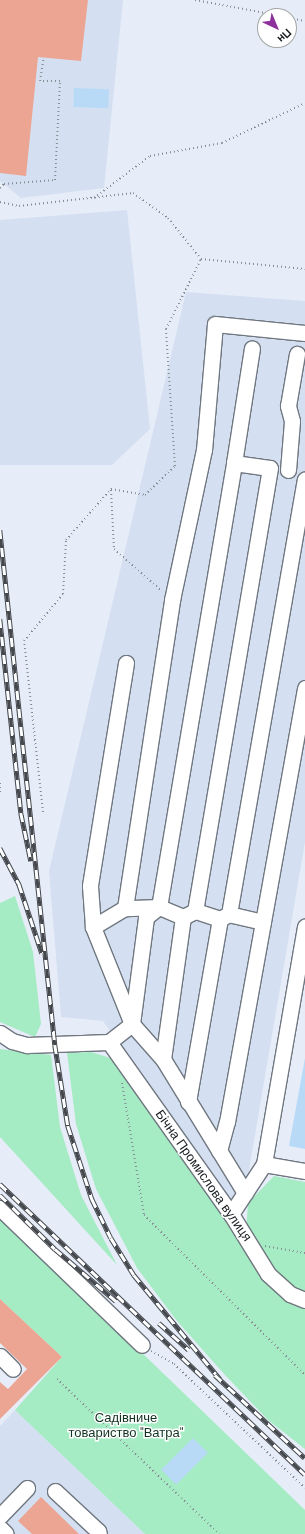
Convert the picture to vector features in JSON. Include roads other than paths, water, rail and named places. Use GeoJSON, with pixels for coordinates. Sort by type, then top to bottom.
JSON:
{"type":"FeatureCollection","features":[{"type":"Feature","properties":{"kind":"lane"},"geometry":{"type":"LineString","coordinates":[[125,908],[172,600],[204,450],[215,324],[305,333]]}},
{"type":"Feature","properties":{"kind":"lane"},"geometry":{"type":"LineString","coordinates":[[0,1033],[12,1041],[27,1045],[109,1042],[132,1024],[146,917],[159,907],[252,348]]}},
{"type":"Feature","properties":{"kind":"lane"},"geometry":{"type":"LineString","coordinates":[[288,470],[292,421],[288,406],[296,354]]}},
{"type":"Feature","properties":{"kind":"lane"},"geometry":{"type":"LineString","coordinates":[[234,463],[305,473]]}},
{"type":"Feature","properties":{"kind":"lane"},"geometry":{"type":"LineString","coordinates":[[163,1059],[270,468]]}},
{"type":"Feature","properties":{"kind":"lane"},"geometry":{"type":"LineString","coordinates":[[188,1102],[305,480]]}},
{"type":"Feature","properties":{"kind":"lane"},"geometry":{"type":"LineString","coordinates":[[126,663],[90,886],[93,927],[132,1024],[163,1059],[245,1193]]}},
{"type":"Feature","properties":{"kind":"lane"},"geometry":{"type":"LineString","coordinates":[[219,1151],[227,1122],[305,688]]}},
{"type":"Feature","properties":{"kind":"lane"},"geometry":{"type":"LineString","coordinates":[[93,927],[125,908],[159,907],[189,914],[224,916],[263,922]]}},
{"type":"Feature","properties":{"kind":"lane"},"geometry":{"type":"LineString","coordinates":[[231,1214],[264,1164],[305,927]]}},
{"type":"Feature","properties":{"kind":"lane","name":"Бічна Промислова вулиця"},"geometry":{"type":"LineString","coordinates":[[109,1042],[231,1214],[268,1274],[290,1294],[305,1300]]}},
{"type":"Feature","properties":{"kind":"lane"},"geometry":{"type":"LineString","coordinates":[[264,1164],[305,1171]]}},
{"type":"Feature","properties":{"kind":"lane"},"geometry":{"type":"LineString","coordinates":[[0,1208],[142,1345]]}},
{"type":"Feature","properties":{"kind":"lane"},"geometry":{"type":"LineString","coordinates":[[0,1356],[13,1369]]}},
{"type":"Feature","properties":{"kind":"lane"},"geometry":{"type":"LineString","coordinates":[[0,1516],[27,1488]]}},
{"type":"Feature","properties":{"kind":"lane"},"geometry":{"type":"LineString","coordinates":[[54,1490],[99,1534]]}},
{"type":"Feature","properties":{"kind":"lane"},"geometry":{"type":"LineString","coordinates":[[0,1528],[6,1534]]}},
{"type":"Feature","properties":{"kind":"water"},"geometry":{"type":"Polygon","coordinates":[[[74,88],[109,89],[108,108],[73,107],[74,88]]]}},
{"type":"Feature","properties":{"kind":"water"},"geometry":{"type":"Polygon","coordinates":[[[305,1058],[305,1149],[289,1146],[305,1058]]]}},
{"type":"Feature","properties":{"kind":"water"},"geometry":{"type":"Polygon","coordinates":[[[193,1438],[208,1453],[176,1485],[161,1470],[193,1438]]]}},
{"type":"Feature","properties":{"kind":"railway"},"geometry":{"type":"LineString","coordinates":[[0,530],[55,1045],[68,1126],[92,1199],[111,1238],[134,1275],[220,1379]]}},
{"type":"Feature","properties":{"kind":"railway"},"geometry":{"type":"LineString","coordinates":[[0,619],[21,813],[31,861]]}},
{"type":"Feature","properties":{"kind":"railway"},"geometry":{"type":"LineString","coordinates":[[0,848],[19,884],[42,953]]}},
{"type":"Feature","properties":{"kind":"railway"},"geometry":{"type":"LineString","coordinates":[[0,1184],[305,1474]]}},
{"type":"Feature","properties":{"kind":"railway"},"geometry":{"type":"LineString","coordinates":[[0,1195],[55,1249],[116,1301]]}},
{"type":"Feature","properties":{"kind":"railway"},"geometry":{"type":"LineString","coordinates":[[159,1323],[189,1350]]}},
{"type":"Feature","properties":{"kind":"railway"},"geometry":{"type":"LineString","coordinates":[[215,1375],[305,1458]]}},
{"type":"Feature","properties":{"kind":"park label","name":"Садівниче товариство \"Ватра\""},"geometry":{"type":"Point","coordinates":[126,1426]}}]}
